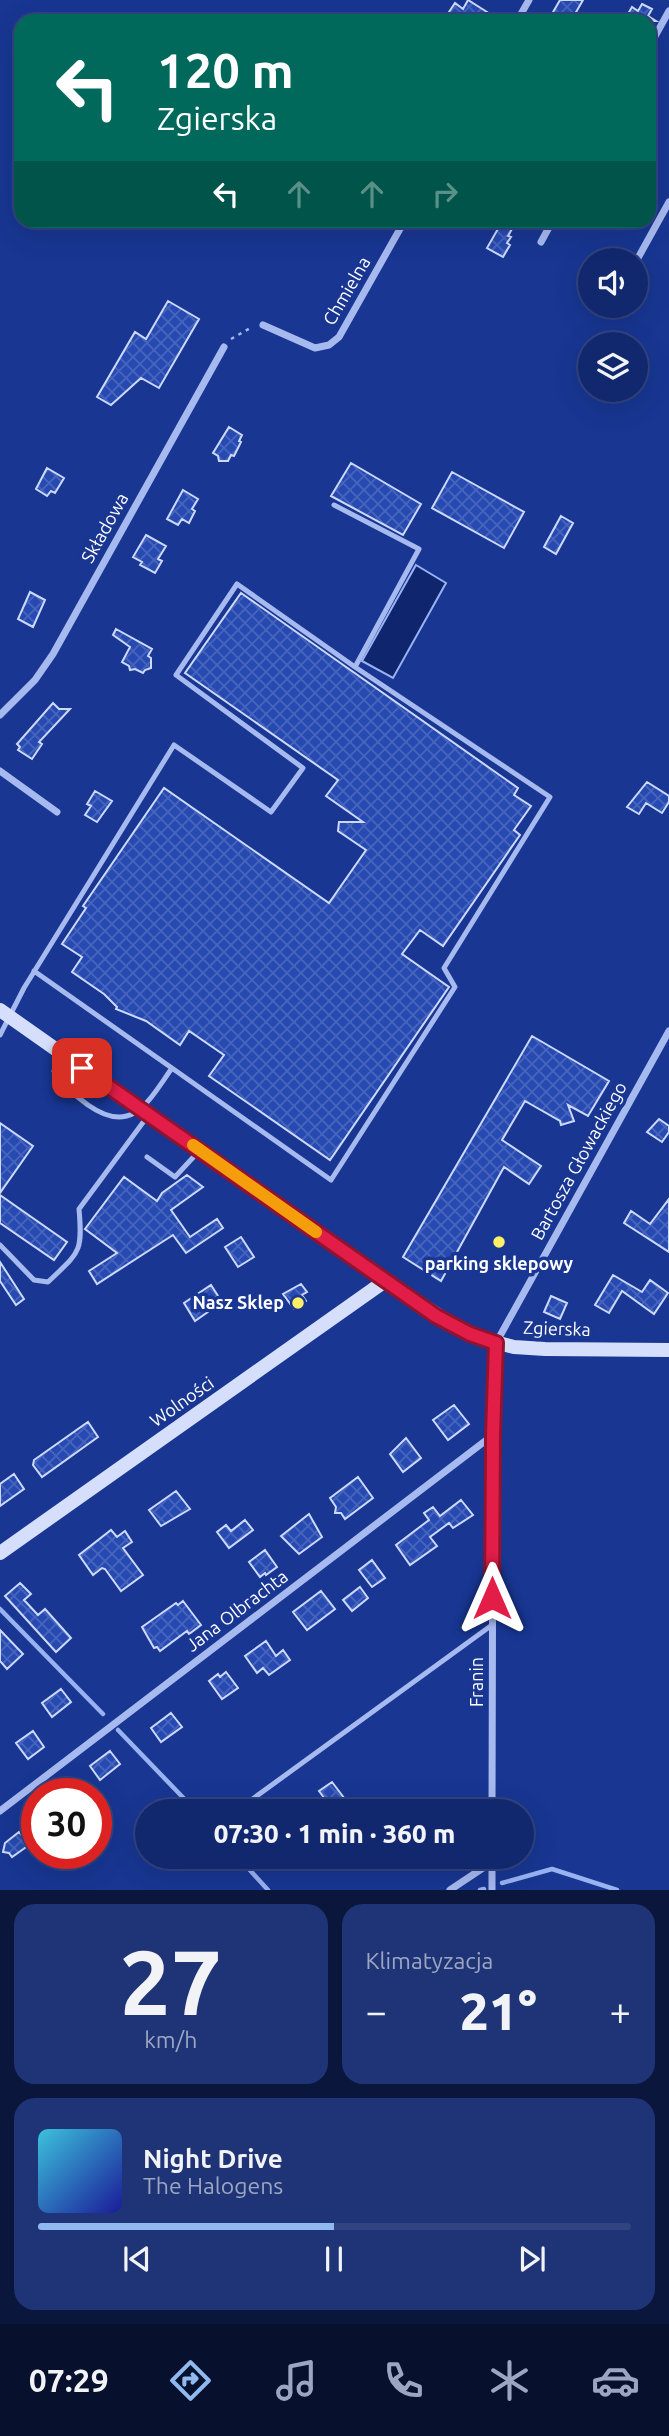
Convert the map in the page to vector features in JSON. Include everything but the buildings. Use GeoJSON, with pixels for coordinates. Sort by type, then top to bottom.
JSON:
{"type":"FeatureCollection","features":[{"type":"Feature","properties":{"kind":"main road","name":"Zgierska"},"geometry":{"type":"LineString","coordinates":[[5,1014],[436,1316],[470,1334],[496,1343],[545,1349],[669,1350]]}},
{"type":"Feature","properties":{"kind":"main road","name":"Wolności"},"geometry":{"type":"LineString","coordinates":[[0,1553],[386,1281]]}},
{"type":"Feature","properties":{"kind":"street"},"geometry":{"type":"LineString","coordinates":[[656,34],[669,11]]}},
{"type":"Feature","properties":{"kind":"street"},"geometry":{"type":"LineString","coordinates":[[656,225],[669,202]]}},
{"type":"Feature","properties":{"kind":"street","name":"Chmielna"},"geometry":{"type":"LineString","coordinates":[[263,325],[315,348],[334,342],[400,228]]}},
{"type":"Feature","properties":{"kind":"street"},"geometry":{"type":"LineString","coordinates":[[541,242],[549,228]]}},
{"type":"Feature","properties":{"kind":"street"},"geometry":{"type":"LineString","coordinates":[[644,248],[655,228]]}},
{"type":"Feature","properties":{"kind":"street","name":"Składowa"},"geometry":{"type":"LineString","coordinates":[[0,715],[35,680],[53,654],[224,347]]}},
{"type":"Feature","properties":{"kind":"street"},"geometry":{"type":"LineString","coordinates":[[0,771],[57,811]]}},
{"type":"Feature","properties":{"kind":"street","name":"Bartosza Głowackiego"},"geometry":{"type":"LineString","coordinates":[[496,1343],[669,1031]]}},
{"type":"Feature","properties":{"kind":"street","name":"Franin"},"geometry":{"type":"LineString","coordinates":[[492,1799],[493,1435],[496,1343]]}},
{"type":"Feature","properties":{"kind":"street","name":"Jana Olbrachta"},"geometry":{"type":"LineString","coordinates":[[0,1811],[493,1435]]}},
{"type":"Feature","properties":{"kind":"street"},"geometry":{"type":"LineString","coordinates":[[450,1890],[478,1869]]}},
{"type":"Feature","properties":{"kind":"street"},"geometry":{"type":"LineString","coordinates":[[492,1869],[492,1890]]}},
{"type":"Feature","properties":{"kind":"lane"},"geometry":{"type":"LineString","coordinates":[[334,505],[419,549],[355,667]]}},
{"type":"Feature","properties":{"kind":"lane"},"geometry":{"type":"LineString","coordinates":[[0,1035],[5,1014],[174,745],[271,812],[303,768],[176,675],[237,584],[355,667],[550,797],[444,968],[455,987],[331,1180],[34,971]]}},
{"type":"Feature","properties":{"kind":"lane"},"geometry":{"type":"LineString","coordinates":[[62,1054],[54,1071],[62,1085],[103,1116],[126,1118],[146,1112]]}},
{"type":"Feature","properties":{"kind":"lane"},"geometry":{"type":"LineString","coordinates":[[0,1245],[34,1280],[48,1282],[79,1252],[82,1238],[79,1209],[146,1112],[172,1068]]}},
{"type":"Feature","properties":{"kind":"lane"},"geometry":{"type":"LineString","coordinates":[[147,1157],[174,1177],[200,1150]]}},
{"type":"Feature","properties":{"kind":"lane"},"geometry":{"type":"LineString","coordinates":[[253,1799],[492,1625]]}},
{"type":"Feature","properties":{"kind":"path"},"geometry":{"type":"LineString","coordinates":[[224,347],[245,329],[263,325]]}},
{"type":"Feature","properties":{"kind":"shaded area"},"geometry":{"type":"Polygon","coordinates":[[[416,565],[446,583],[393,678],[362,661],[416,565]]]}},
{"type":"Feature","properties":{"kind":"waterway"},"geometry":{"type":"LineString","coordinates":[[0,1609],[103,1714]]}},
{"type":"Feature","properties":{"kind":"waterway"},"geometry":{"type":"LineString","coordinates":[[118,1730],[184,1799]]}},
{"type":"Feature","properties":{"kind":"waterway"},"geometry":{"type":"LineString","coordinates":[[249,1869],[268,1890]]}},
{"type":"Feature","properties":{"kind":"waterway"},"geometry":{"type":"LineString","coordinates":[[502,1883],[552,1869],[617,1890]]}},
{"type":"Feature","properties":{"kind":"waterway"},"geometry":{"type":"LineString","coordinates":[[480,1890],[484,1889]]}},
{"type":"Feature","properties":{"kind":"slow traffic"},"geometry":{"type":"LineString","coordinates":[[193,1145],[316,1232]]}},
{"type":"Feature","properties":{"kind":"place","name":"parking sklepowy"},"geometry":{"type":"Point","coordinates":[499,1242]}},
{"type":"Feature","properties":{"kind":"place","name":"Nasz Sklep"},"geometry":{"type":"Point","coordinates":[298,1303]}},
{"type":"Feature","properties":{"kind":"route"},"geometry":{"type":"LineString","coordinates":[[82,1068],[436,1316],[470,1334],[496,1343],[492,1598]]}}]}
